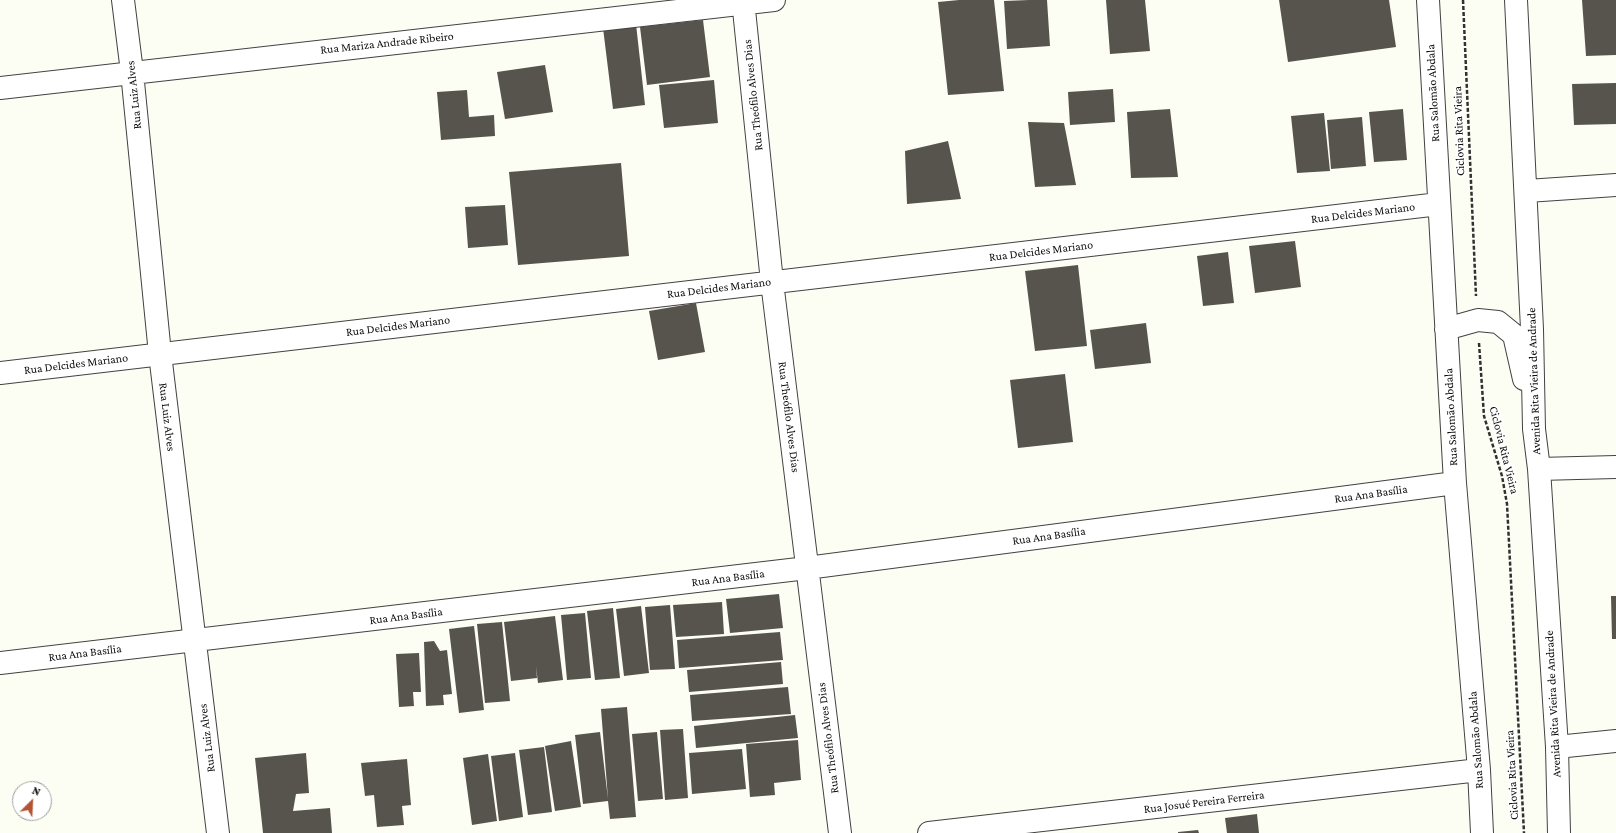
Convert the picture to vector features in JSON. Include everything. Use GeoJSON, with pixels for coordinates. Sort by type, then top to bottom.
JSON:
{"type":"FeatureCollection","features":[{"type":"Feature","properties":{"kind":"street","name":"Rua Luiz Alves"},"geometry":{"type":"LineString","coordinates":[[123,0],[132,72],[160,354],[218,833]]}},
{"type":"Feature","properties":{"kind":"street","name":"Rua Mariza Andrade Ribeiro"},"geometry":{"type":"LineString","coordinates":[[0,88],[743,2],[774,0]]}},
{"type":"Feature","properties":{"kind":"street","name":"Rua Salomão Abdala"},"geometry":{"type":"LineString","coordinates":[[1428,0],[1455,483],[1483,831]]}},
{"type":"Feature","properties":{"kind":"street","name":"Avenida Rita Vieira de Andrade"},"geometry":{"type":"LineString","coordinates":[[1516,0],[1532,329],[1534,429],[1539,470],[1556,747],[1559,833]]}},
{"type":"Feature","properties":{"kind":"street","name":"Rua Theófilo Alves Dias"},"geometry":{"type":"LineString","coordinates":[[743,2],[772,282],[840,833]]}},
{"type":"Feature","properties":{"kind":"street"},"geometry":{"type":"LineString","coordinates":[[1526,191],[1616,185]]}},
{"type":"Feature","properties":{"kind":"street","name":"Rua Delcides Mariano"},"geometry":{"type":"LineString","coordinates":[[0,373],[1439,204]]}},
{"type":"Feature","properties":{"kind":"street"},"geometry":{"type":"LineString","coordinates":[[1446,329],[1478,320],[1498,322],[1514,335],[1521,362],[1534,429]]}},
{"type":"Feature","properties":{"kind":"street"},"geometry":{"type":"LineString","coordinates":[[1539,470],[1616,467]]}},
{"type":"Feature","properties":{"kind":"street","name":"Rua Ana Basília"},"geometry":{"type":"LineString","coordinates":[[0,663],[807,568],[1455,483]]}},
{"type":"Feature","properties":{"kind":"street"},"geometry":{"type":"LineString","coordinates":[[1556,747],[1616,741]]}},
{"type":"Feature","properties":{"kind":"street","name":"Rua Josué Pereira Ferreira"},"geometry":{"type":"LineString","coordinates":[[929,833],[1479,770]]}},
{"type":"Feature","properties":{"kind":"path","name":"Ciclovia Rita Vieira"},"geometry":{"type":"LineString","coordinates":[[1463,0],[1471,202],[1484,416],[1502,476],[1507,504],[1524,833]]}},
{"type":"Feature","properties":{"kind":"building"},"geometry":{"type":"Polygon","coordinates":[[[959,0],[994,0],[1004,91],[948,95],[938,2],[959,0]]]}},
{"type":"Feature","properties":{"kind":"building"},"geometry":{"type":"Polygon","coordinates":[[[1047,0],[1050,46],[1007,49],[1004,1],[1047,0]]]}},
{"type":"Feature","properties":{"kind":"building"},"geometry":{"type":"Polygon","coordinates":[[[1106,0],[1145,0],[1150,51],[1110,54],[1106,0]]]}},
{"type":"Feature","properties":{"kind":"building"},"geometry":{"type":"Polygon","coordinates":[[[1279,0],[1389,0],[1396,47],[1288,62],[1279,0]]]}},
{"type":"Feature","properties":{"kind":"building"},"geometry":{"type":"Polygon","coordinates":[[[1582,0],[1616,0],[1616,55],[1586,56],[1582,0]]]}},
{"type":"Feature","properties":{"kind":"building"},"geometry":{"type":"Polygon","coordinates":[[[703,20],[710,77],[647,85],[640,27],[703,20]]]}},
{"type":"Feature","properties":{"kind":"building"},"geometry":{"type":"Polygon","coordinates":[[[636,24],[645,105],[613,109],[603,28],[636,24]]]}},
{"type":"Feature","properties":{"kind":"building"},"geometry":{"type":"Polygon","coordinates":[[[545,65],[553,112],[505,119],[497,72],[545,65]]]}},
{"type":"Feature","properties":{"kind":"building"},"geometry":{"type":"Polygon","coordinates":[[[714,80],[718,123],[664,128],[659,85],[714,80]]]}},
{"type":"Feature","properties":{"kind":"building"},"geometry":{"type":"Polygon","coordinates":[[[1616,83],[1616,124],[1574,125],[1572,84],[1616,83]]]}},
{"type":"Feature","properties":{"kind":"building"},"geometry":{"type":"Polygon","coordinates":[[[1113,89],[1115,122],[1070,125],[1068,92],[1113,89]]]}},
{"type":"Feature","properties":{"kind":"building"},"geometry":{"type":"Polygon","coordinates":[[[467,90],[469,117],[494,115],[495,136],[441,140],[437,92],[467,90]]]}},
{"type":"Feature","properties":{"kind":"building"},"geometry":{"type":"Polygon","coordinates":[[[1170,109],[1178,177],[1131,178],[1127,112],[1170,109]]]}},
{"type":"Feature","properties":{"kind":"building"},"geometry":{"type":"Polygon","coordinates":[[[1403,109],[1407,160],[1374,162],[1369,112],[1403,109]]]}},
{"type":"Feature","properties":{"kind":"building"},"geometry":{"type":"Polygon","coordinates":[[[1324,113],[1330,171],[1297,173],[1291,116],[1324,113]]]}},
{"type":"Feature","properties":{"kind":"building"},"geometry":{"type":"Polygon","coordinates":[[[1362,117],[1366,166],[1331,169],[1327,120],[1362,117]]]}},
{"type":"Feature","properties":{"kind":"building"},"geometry":{"type":"Polygon","coordinates":[[[1028,122],[1064,123],[1076,185],[1035,187],[1028,122]]]}},
{"type":"Feature","properties":{"kind":"building"},"geometry":{"type":"Polygon","coordinates":[[[948,141],[961,199],[907,204],[905,151],[948,141]]]}},
{"type":"Feature","properties":{"kind":"building"},"geometry":{"type":"Polygon","coordinates":[[[621,163],[629,256],[518,265],[509,172],[621,163]]]}},
{"type":"Feature","properties":{"kind":"building"},"geometry":{"type":"Polygon","coordinates":[[[505,205],[508,245],[468,248],[465,207],[505,205]]]}},
{"type":"Feature","properties":{"kind":"building"},"geometry":{"type":"Polygon","coordinates":[[[1295,241],[1301,287],[1255,293],[1249,246],[1295,241]]]}},
{"type":"Feature","properties":{"kind":"building"},"geometry":{"type":"Polygon","coordinates":[[[1228,252],[1234,303],[1203,306],[1197,256],[1228,252]]]}},
{"type":"Feature","properties":{"kind":"building"},"geometry":{"type":"Polygon","coordinates":[[[1078,265],[1087,346],[1035,351],[1025,271],[1078,265]]]}},
{"type":"Feature","properties":{"kind":"building"},"geometry":{"type":"Polygon","coordinates":[[[696,303],[705,352],[658,360],[649,311],[696,303]]]}},
{"type":"Feature","properties":{"kind":"building"},"geometry":{"type":"Polygon","coordinates":[[[1146,323],[1151,363],[1095,369],[1090,330],[1146,323]]]}},
{"type":"Feature","properties":{"kind":"building"},"geometry":{"type":"Polygon","coordinates":[[[1065,374],[1073,442],[1018,448],[1010,380],[1065,374]]]}},
{"type":"Feature","properties":{"kind":"building"},"geometry":{"type":"Polygon","coordinates":[[[779,594],[783,628],[730,633],[726,599],[779,594]]]}},
{"type":"Feature","properties":{"kind":"building"},"geometry":{"type":"Polygon","coordinates":[[[1611,596],[1616,596],[1616,639],[1612,639],[1611,596]]]}},
{"type":"Feature","properties":{"kind":"building"},"geometry":{"type":"Polygon","coordinates":[[[722,602],[724,634],[676,637],[673,605],[722,602]]]}},
{"type":"Feature","properties":{"kind":"building"},"geometry":{"type":"Polygon","coordinates":[[[670,605],[675,669],[650,670],[645,607],[670,605]]]}},
{"type":"Feature","properties":{"kind":"building"},"geometry":{"type":"Polygon","coordinates":[[[641,606],[649,673],[624,676],[616,609],[641,606]]]}},
{"type":"Feature","properties":{"kind":"building"},"geometry":{"type":"Polygon","coordinates":[[[613,608],[620,678],[595,680],[587,611],[613,608]]]}},
{"type":"Feature","properties":{"kind":"building"},"geometry":{"type":"Polygon","coordinates":[[[585,613],[591,678],[567,680],[561,615],[585,613]]]}},
{"type":"Feature","properties":{"kind":"building"},"geometry":{"type":"Polygon","coordinates":[[[555,616],[563,680],[538,683],[536,666],[537,678],[511,681],[504,622],[555,616]]]}},
{"type":"Feature","properties":{"kind":"building"},"geometry":{"type":"Polygon","coordinates":[[[502,622],[510,701],[485,703],[477,624],[502,622]]]}},
{"type":"Feature","properties":{"kind":"building"},"geometry":{"type":"Polygon","coordinates":[[[474,626],[484,710],[459,713],[449,629],[474,626]]]}},
{"type":"Feature","properties":{"kind":"building"},"geometry":{"type":"Polygon","coordinates":[[[780,632],[783,660],[679,668],[677,640],[780,632]]]}},
{"type":"Feature","properties":{"kind":"building"},"geometry":{"type":"Polygon","coordinates":[[[434,641],[440,651],[447,650],[452,694],[443,695],[444,705],[426,706],[424,642],[434,641]]]}},
{"type":"Feature","properties":{"kind":"building"},"geometry":{"type":"Polygon","coordinates":[[[419,653],[421,692],[413,692],[414,706],[399,707],[396,654],[419,653]]]}},
{"type":"Feature","properties":{"kind":"building"},"geometry":{"type":"Polygon","coordinates":[[[781,662],[783,684],[689,692],[687,670],[781,662]]]}},
{"type":"Feature","properties":{"kind":"building"},"geometry":{"type":"Polygon","coordinates":[[[788,687],[791,714],[692,721],[690,695],[788,687]]]}},
{"type":"Feature","properties":{"kind":"building"},"geometry":{"type":"Polygon","coordinates":[[[627,707],[636,817],[610,819],[608,801],[583,804],[575,735],[600,732],[608,799],[601,709],[627,707]]]}},
{"type":"Feature","properties":{"kind":"building"},"geometry":{"type":"Polygon","coordinates":[[[795,715],[798,738],[696,748],[694,726],[795,715]]]}},
{"type":"Feature","properties":{"kind":"building"},"geometry":{"type":"Polygon","coordinates":[[[683,729],[688,798],[665,800],[660,730],[683,729]]]}},
{"type":"Feature","properties":{"kind":"building"},"geometry":{"type":"Polygon","coordinates":[[[657,732],[663,799],[638,801],[632,734],[657,732]]]}},
{"type":"Feature","properties":{"kind":"building"},"geometry":{"type":"Polygon","coordinates":[[[798,740],[801,780],[774,783],[775,795],[750,797],[746,744],[798,740]]]}},
{"type":"Feature","properties":{"kind":"building"},"geometry":{"type":"Polygon","coordinates":[[[571,741],[581,807],[555,811],[545,746],[571,741]]]}},
{"type":"Feature","properties":{"kind":"building"},"geometry":{"type":"Polygon","coordinates":[[[544,747],[552,812],[528,815],[519,750],[544,747]]]}},
{"type":"Feature","properties":{"kind":"building"},"geometry":{"type":"Polygon","coordinates":[[[742,749],[746,789],[692,794],[689,753],[742,749]]]}},
{"type":"Feature","properties":{"kind":"building"},"geometry":{"type":"Polygon","coordinates":[[[306,753],[309,793],[296,794],[293,811],[330,808],[332,833],[263,833],[255,758],[306,753]]]}},
{"type":"Feature","properties":{"kind":"building"},"geometry":{"type":"Polygon","coordinates":[[[515,753],[523,817],[499,821],[491,756],[515,753]]]}},
{"type":"Feature","properties":{"kind":"building"},"geometry":{"type":"Polygon","coordinates":[[[488,754],[497,821],[472,825],[463,758],[488,754]]]}},
{"type":"Feature","properties":{"kind":"building"},"geometry":{"type":"Polygon","coordinates":[[[407,759],[411,805],[402,806],[404,825],[377,827],[374,795],[365,796],[361,763],[407,759]]]}},
{"type":"Feature","properties":{"kind":"building"},"geometry":{"type":"Polygon","coordinates":[[[1257,814],[1259,833],[1227,833],[1225,818],[1257,814]]]}},
{"type":"Feature","properties":{"kind":"building"},"geometry":{"type":"Polygon","coordinates":[[[1198,830],[1199,833],[1178,833],[1178,832],[1198,830]]]}}]}
